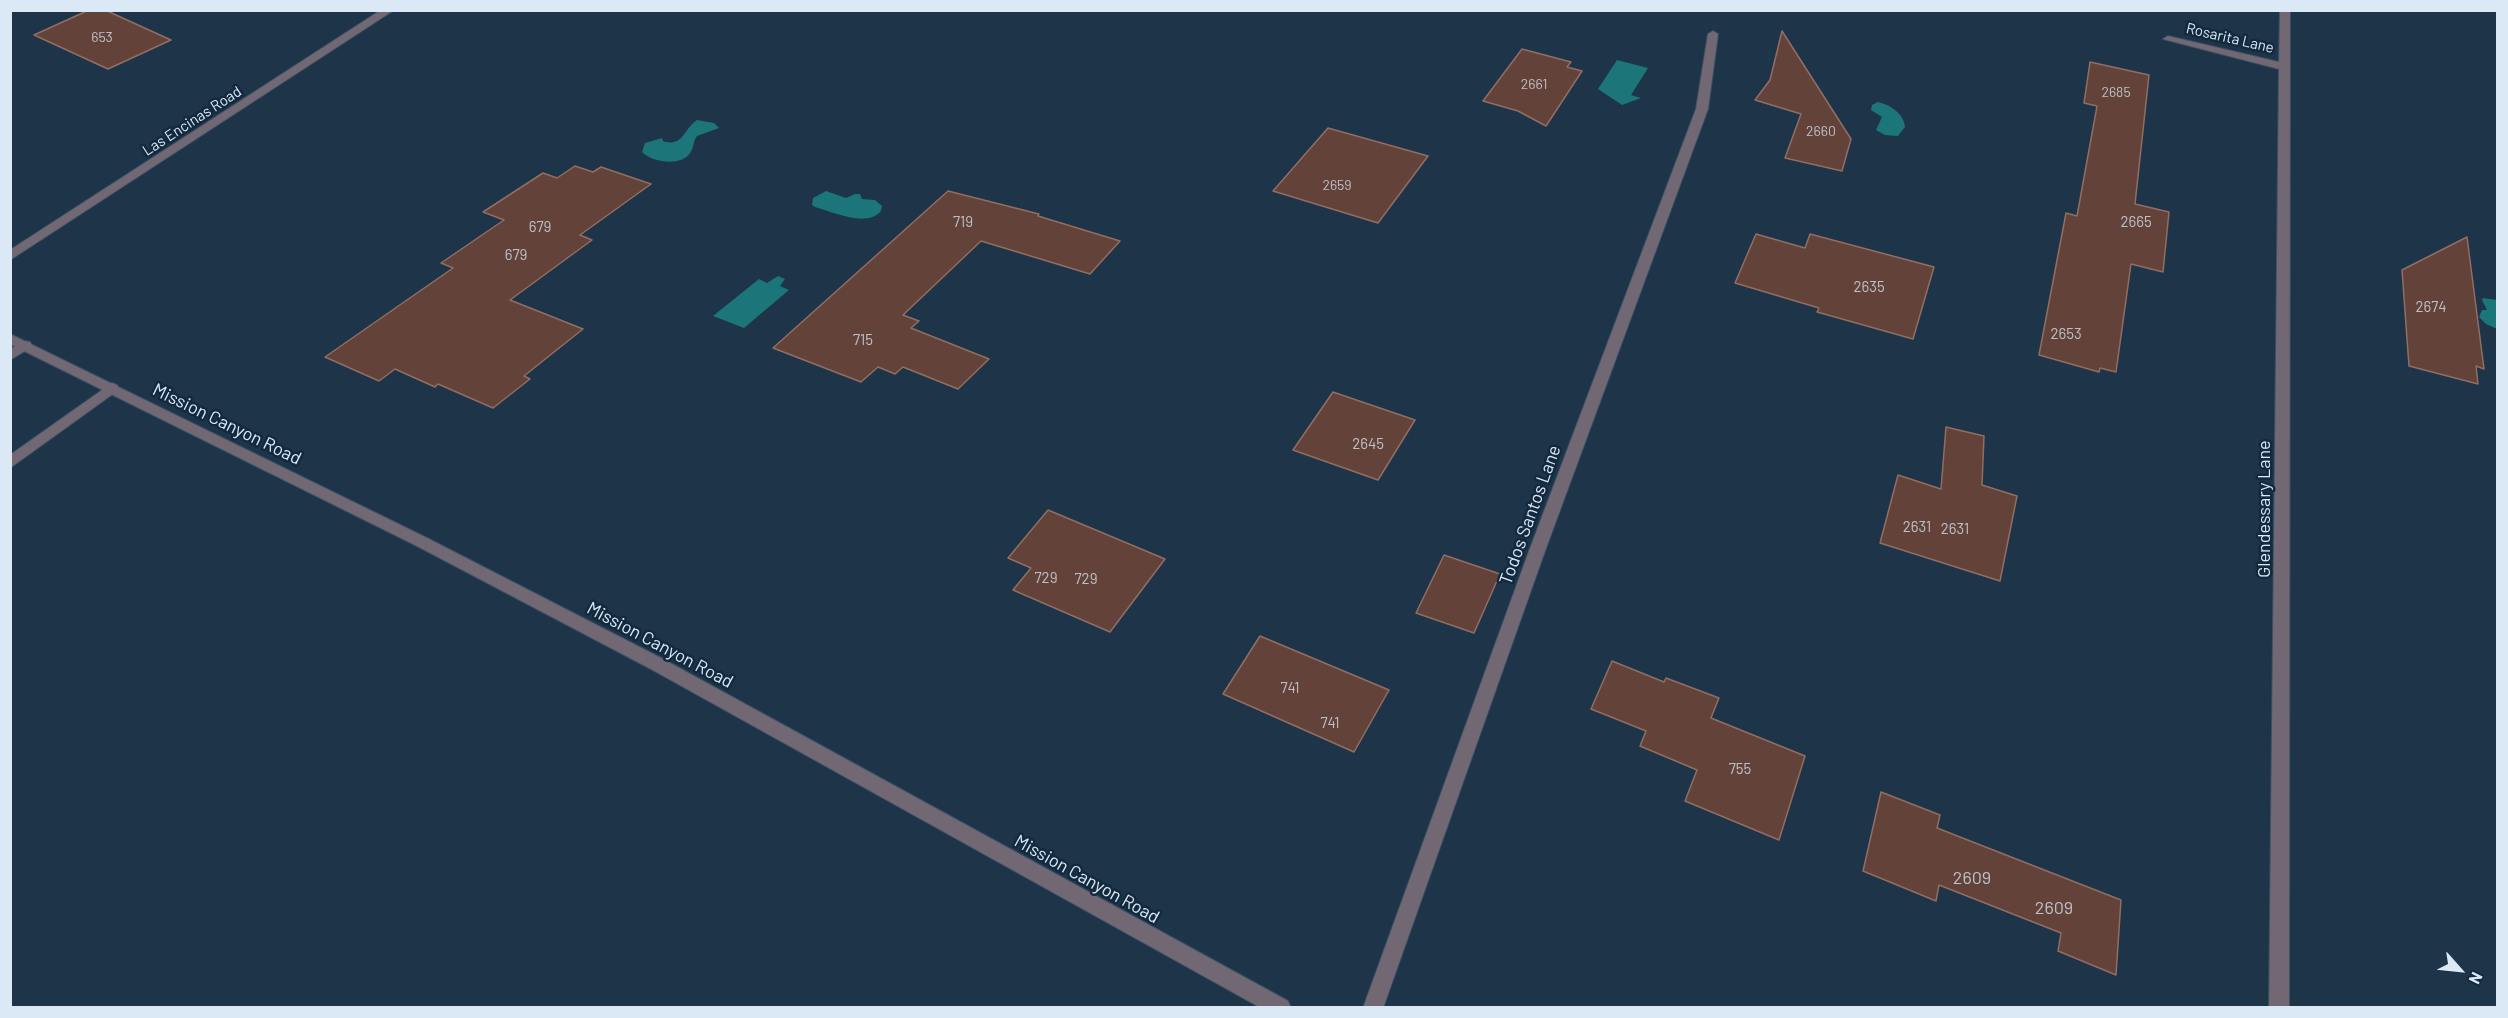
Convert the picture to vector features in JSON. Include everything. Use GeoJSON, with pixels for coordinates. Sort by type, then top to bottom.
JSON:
{"type":"FeatureCollection","features":[{"type":"Feature","properties":{"kind":"street","name":"Las Encinas Road"},"geometry":{"type":"LineString","coordinates":[[10,256],[389,10]]}},
{"type":"Feature","properties":{"kind":"street","name":"Glendessary Lane"},"geometry":{"type":"LineString","coordinates":[[2279,1008],[2286,10]]}},
{"type":"Feature","properties":{"kind":"street","name":"Todos Santos Lane"},"geometry":{"type":"LineString","coordinates":[[1373,1008],[1537,551],[1702,109],[1713,34]]}},
{"type":"Feature","properties":{"kind":"street","name":"Rosarita Lane"},"geometry":{"type":"LineString","coordinates":[[2168,39],[2285,67]]}},
{"type":"Feature","properties":{"kind":"street"},"geometry":{"type":"LineString","coordinates":[[10,356],[18,342]]}},
{"type":"Feature","properties":{"kind":"street","name":"Mission Canyon Road"},"geometry":{"type":"LineString","coordinates":[[18,342],[422,542],[655,663],[1281,1008]]}},
{"type":"Feature","properties":{"kind":"street"},"geometry":{"type":"LineString","coordinates":[[10,463],[112,388]]}},
{"type":"Feature","properties":{"kind":"shaded area"},"geometry":{"type":"Polygon","coordinates":[[[1617,60],[1648,68],[1631,95],[1641,98],[1622,105],[1598,89],[1617,60]]]}},
{"type":"Feature","properties":{"kind":"shaded area"},"geometry":{"type":"Polygon","coordinates":[[[1878,102],[1888,105],[1902,118],[1905,127],[1898,136],[1885,135],[1876,130],[1882,117],[1871,110],[1872,105],[1878,102]]]}},
{"type":"Feature","properties":{"kind":"shaded area"},"geometry":{"type":"Polygon","coordinates":[[[697,120],[714,123],[719,128],[697,136],[686,157],[666,162],[642,152],[645,143],[662,138],[663,141],[670,142],[679,140],[697,120]]]}},
{"type":"Feature","properties":{"kind":"shaded area"},"geometry":{"type":"Polygon","coordinates":[[[826,191],[846,198],[860,194],[862,199],[875,200],[882,206],[881,211],[875,216],[859,219],[812,205],[813,198],[826,191]]]}},
{"type":"Feature","properties":{"kind":"shaded area"},"geometry":{"type":"Polygon","coordinates":[[[778,276],[785,279],[780,286],[789,290],[744,328],[713,316],[759,279],[767,283],[778,276]]]}},
{"type":"Feature","properties":{"kind":"shaded area"},"geometry":{"type":"Polygon","coordinates":[[[2483,298],[2497,300],[2497,329],[2486,324],[2479,317],[2482,310],[2487,310],[2483,298]]]}},
{"type":"Feature","properties":{"kind":"building"},"geometry":{"type":"Polygon","coordinates":[[[89,10],[105,10],[171,40],[108,69],[34,35],[89,10]]]}},
{"type":"Feature","properties":{"kind":"building"},"geometry":{"type":"Polygon","coordinates":[[[1782,31],[1851,139],[1842,171],[1785,158],[1801,114],[1755,100],[1770,80],[1782,31]]]}},
{"type":"Feature","properties":{"kind":"building"},"geometry":{"type":"Polygon","coordinates":[[[1522,49],[1571,62],[1567,67],[1582,71],[1546,126],[1518,111],[1483,101],[1522,49]]]}},
{"type":"Feature","properties":{"kind":"building"},"geometry":{"type":"Polygon","coordinates":[[[2090,62],[2149,75],[2135,204],[2169,212],[2163,272],[2131,264],[2116,372],[2100,368],[2099,372],[2039,355],[2066,213],[2077,216],[2097,106],[2084,103],[2090,62]]]}},
{"type":"Feature","properties":{"kind":"building"},"geometry":{"type":"Polygon","coordinates":[[[1328,128],[1428,156],[1378,223],[1273,191],[1328,128]]]}},
{"type":"Feature","properties":{"kind":"building"},"geometry":{"type":"Polygon","coordinates":[[[575,166],[593,172],[601,167],[651,184],[580,235],[592,240],[510,300],[583,329],[524,376],[530,379],[493,408],[438,384],[435,387],[395,369],[379,381],[325,357],[453,268],[441,263],[504,220],[483,212],[543,173],[557,178],[575,166]]]}},
{"type":"Feature","properties":{"kind":"building"},"geometry":{"type":"Polygon","coordinates":[[[948,191],[1039,214],[1038,216],[1120,241],[1090,274],[981,241],[903,315],[919,321],[911,328],[989,359],[958,389],[903,367],[895,374],[878,367],[861,382],[773,348],[948,191]]]}},
{"type":"Feature","properties":{"kind":"building"},"geometry":{"type":"Polygon","coordinates":[[[1756,234],[1805,248],[1810,234],[1934,267],[1913,339],[1817,312],[1819,308],[1735,283],[1756,234]]]}},
{"type":"Feature","properties":{"kind":"building"},"geometry":{"type":"Polygon","coordinates":[[[2467,237],[2484,369],[2476,366],[2478,384],[2409,366],[2402,270],[2467,237]]]}},
{"type":"Feature","properties":{"kind":"building"},"geometry":{"type":"Polygon","coordinates":[[[1333,392],[1415,420],[1378,480],[1293,450],[1333,392]]]}},
{"type":"Feature","properties":{"kind":"building"},"geometry":{"type":"Polygon","coordinates":[[[1946,427],[1984,436],[1982,485],[2017,496],[2000,581],[1880,543],[1898,475],[1941,489],[1946,427]]]}},
{"type":"Feature","properties":{"kind":"building"},"geometry":{"type":"Polygon","coordinates":[[[1048,510],[1165,559],[1110,632],[1013,590],[1031,568],[1008,558],[1048,510]]]}},
{"type":"Feature","properties":{"kind":"building"},"geometry":{"type":"Polygon","coordinates":[[[1444,555],[1500,574],[1474,633],[1416,613],[1444,555]]]}},
{"type":"Feature","properties":{"kind":"building"},"geometry":{"type":"Polygon","coordinates":[[[1260,636],[1389,690],[1354,752],[1223,694],[1260,636]]]}},
{"type":"Feature","properties":{"kind":"building"},"geometry":{"type":"Polygon","coordinates":[[[1612,661],[1664,682],[1666,678],[1719,698],[1711,718],[1805,756],[1779,840],[1685,801],[1697,770],[1640,746],[1646,731],[1591,709],[1612,661]]]}},
{"type":"Feature","properties":{"kind":"building"},"geometry":{"type":"Polygon","coordinates":[[[1881,792],[1940,815],[1937,828],[2121,900],[2116,975],[2058,951],[2061,933],[1939,885],[1936,901],[1863,871],[1881,792]]]}}]}
